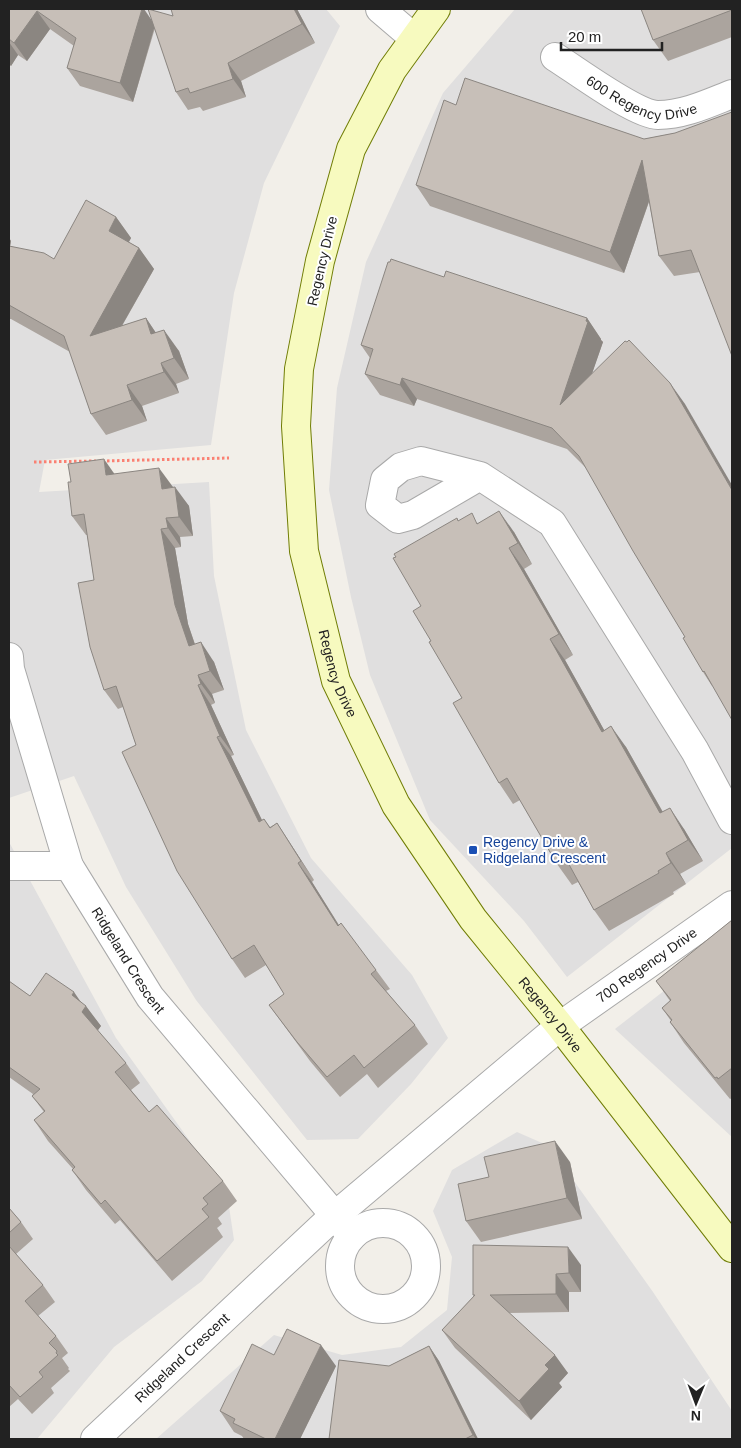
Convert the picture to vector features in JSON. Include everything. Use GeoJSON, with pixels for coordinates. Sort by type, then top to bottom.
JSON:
{"type":"FeatureCollection","features":[{"type":"Feature","properties":{"kind":"street"},"geometry":{"type":"LineString","coordinates":[[380,9],[414,38]]}},
{"type":"Feature","properties":{"kind":"street","name":"Regency Drive"},"geometry":{"type":"LineString","coordinates":[[436,9],[392,70],[350,149],[320,261],[299,369],[296,426],[304,551],[336,681],[396,806],[473,919],[560,1026],[732,1248]]}},
{"type":"Feature","properties":{"kind":"street","name":"600 Regency Drive"},"geometry":{"type":"LineString","coordinates":[[555,57],[631,106],[657,115],[690,110],[732,94]]}},
{"type":"Feature","properties":{"kind":"street"},"geometry":{"type":"LineString","coordinates":[[480,476],[552,523],[695,751],[732,820]]}},
{"type":"Feature","properties":{"kind":"street","name":"Ridgeland Crescent"},"geometry":{"type":"LineString","coordinates":[[9,657],[10,669],[69,866],[150,997],[343,1226]]}},
{"type":"Feature","properties":{"kind":"street"},"geometry":{"type":"LineString","coordinates":[[9,866],[69,866]]}},
{"type":"Feature","properties":{"kind":"street","name":"700 Regency Drive"},"geometry":{"type":"LineString","coordinates":[[560,1026],[732,906]]}},
{"type":"Feature","properties":{"kind":"street","name":"Ridgeland Crescent"},"geometry":{"type":"LineString","coordinates":[[95,1439],[343,1226],[560,1026]]}},
{"type":"Feature","properties":{"kind":"path"},"geometry":{"type":"LineString","coordinates":[[34,462],[229,458]]}},
{"type":"Feature","properties":{"kind":"shaded area"},"geometry":{"type":"Polygon","coordinates":[[[9,9],[326,9],[340,26],[264,183],[234,293],[211,445],[45,460],[39,492],[209,482],[214,576],[246,730],[311,858],[412,975],[448,1038],[411,1084],[358,1139],[307,1140],[196,1000],[126,887],[74,776],[9,798],[9,9]]]}},
{"type":"Feature","properties":{"kind":"shaded area"},"geometry":{"type":"Polygon","coordinates":[[[515,9],[732,9],[732,848],[567,977],[524,921],[430,820],[370,675],[351,597],[329,490],[337,388],[366,262],[443,93],[515,9]]]}},
{"type":"Feature","properties":{"kind":"shaded area"},"geometry":{"type":"Polygon","coordinates":[[[9,842],[116,1038],[227,1193],[234,1240],[202,1281],[114,1347],[37,1439],[9,1439],[9,842]]]}},
{"type":"Feature","properties":{"kind":"shaded area"},"geometry":{"type":"Polygon","coordinates":[[[732,938],[732,1137],[615,1029],[732,938]]]}},
{"type":"Feature","properties":{"kind":"shaded area"},"geometry":{"type":"Polygon","coordinates":[[[517,1132],[549,1146],[653,1292],[732,1411],[732,1439],[156,1439],[274,1335],[342,1355],[401,1347],[447,1310],[452,1257],[433,1211],[452,1170],[517,1132]]]}},
{"type":"Feature","properties":{"kind":"building"},"geometry":{"type":"Polygon","coordinates":[[[9,9],[142,9],[120,83],[67,68],[76,38],[37,11],[14,43],[9,39],[9,9]]]}},
{"type":"Feature","properties":{"kind":"building"},"geometry":{"type":"Polygon","coordinates":[[[148,9],[173,16],[171,9],[294,9],[302,24],[228,63],[233,79],[190,93],[188,88],[176,92],[148,9]]]}},
{"type":"Feature","properties":{"kind":"building"},"geometry":{"type":"Polygon","coordinates":[[[641,9],[732,9],[732,10],[653,40],[641,9]]]}},
{"type":"Feature","properties":{"kind":"building"},"geometry":{"type":"Polygon","coordinates":[[[465,78],[644,139],[675,133],[732,112],[732,356],[691,250],[659,256],[642,160],[610,252],[416,185],[444,100],[456,105],[465,78]]]}},
{"type":"Feature","properties":{"kind":"building"},"geometry":{"type":"Polygon","coordinates":[[[86,200],[116,217],[109,231],[139,248],[90,336],[146,318],[151,334],[164,330],[174,358],[161,363],[164,372],[127,385],[132,400],[91,414],[64,336],[9,305],[9,246],[44,253],[54,259],[86,200]]]}},
{"type":"Feature","properties":{"kind":"building"},"geometry":{"type":"Polygon","coordinates":[[[391,259],[444,277],[446,271],[587,318],[586,321],[588,322],[560,405],[625,341],[629,340],[670,383],[732,490],[732,720],[579,456],[552,428],[402,378],[400,385],[365,374],[373,349],[361,345],[388,262],[391,259]]]}},
{"type":"Feature","properties":{"kind":"building"},"geometry":{"type":"Polygon","coordinates":[[[104,459],[106,475],[159,468],[162,489],[175,487],[179,517],[166,518],[168,528],[161,529],[175,605],[189,646],[201,642],[210,671],[198,675],[201,684],[198,685],[220,736],[217,737],[259,822],[264,819],[270,828],[277,823],[301,861],[298,863],[338,926],[341,923],[376,970],[371,974],[415,1025],[364,1068],[354,1055],[327,1077],[269,1005],[284,994],[254,945],[232,959],[177,871],[122,752],[136,745],[116,686],[104,690],[90,647],[78,583],[94,580],[84,514],[72,516],[68,482],[71,482],[68,464],[104,459]]]}},
{"type":"Feature","properties":{"kind":"building"},"geometry":{"type":"Polygon","coordinates":[[[499,511],[518,543],[509,548],[559,634],[550,639],[602,732],[611,726],[660,813],[670,808],[688,840],[666,853],[671,863],[658,871],[659,873],[594,910],[566,859],[557,864],[507,778],[499,783],[453,703],[462,698],[413,611],[421,606],[393,558],[396,557],[394,554],[457,518],[458,521],[472,513],[477,524],[499,511]]]}},
{"type":"Feature","properties":{"kind":"building"},"geometry":{"type":"Polygon","coordinates":[[[732,920],[732,1068],[718,1079],[717,1077],[715,1078],[670,1022],[672,1020],[662,1008],[671,1000],[656,981],[732,920]]]}},
{"type":"Feature","properties":{"kind":"building"},"geometry":{"type":"Polygon","coordinates":[[[46,973],[74,992],[72,995],[86,1006],[82,1012],[126,1063],[115,1072],[149,1112],[157,1105],[223,1181],[203,1198],[208,1204],[202,1209],[209,1217],[157,1261],[105,1200],[101,1204],[72,1170],[75,1167],[34,1120],[45,1111],[32,1096],[40,1089],[9,1067],[9,981],[30,996],[46,973]]]}},
{"type":"Feature","properties":{"kind":"building"},"geometry":{"type":"Polygon","coordinates":[[[555,1141],[567,1198],[466,1221],[458,1184],[489,1177],[484,1157],[555,1141]]]}},
{"type":"Feature","properties":{"kind":"building"},"geometry":{"type":"Polygon","coordinates":[[[9,1208],[21,1222],[9,1233],[9,1208]]]}},
{"type":"Feature","properties":{"kind":"building"},"geometry":{"type":"Polygon","coordinates":[[[473,1245],[568,1247],[569,1273],[556,1274],[556,1294],[490,1295],[555,1355],[545,1365],[549,1369],[519,1401],[442,1330],[475,1295],[473,1295],[473,1245]]]}},
{"type":"Feature","properties":{"kind":"building"},"geometry":{"type":"Polygon","coordinates":[[[9,1246],[43,1285],[25,1301],[56,1336],[49,1343],[57,1351],[58,1355],[39,1372],[43,1377],[20,1397],[9,1385],[9,1246]]]}},
{"type":"Feature","properties":{"kind":"building"},"geometry":{"type":"Polygon","coordinates":[[[287,1329],[321,1345],[275,1439],[266,1439],[233,1423],[235,1419],[220,1411],[252,1344],[274,1355],[287,1329]]]}},
{"type":"Feature","properties":{"kind":"building"},"geometry":{"type":"Polygon","coordinates":[[[429,1346],[473,1435],[465,1439],[329,1439],[339,1360],[389,1366],[429,1346]]]}},
{"type":"Feature","properties":{"kind":"place","name":"Regency Drive & Ridgeland Crescent"},"geometry":{"type":"Point","coordinates":[473,850]}}]}
